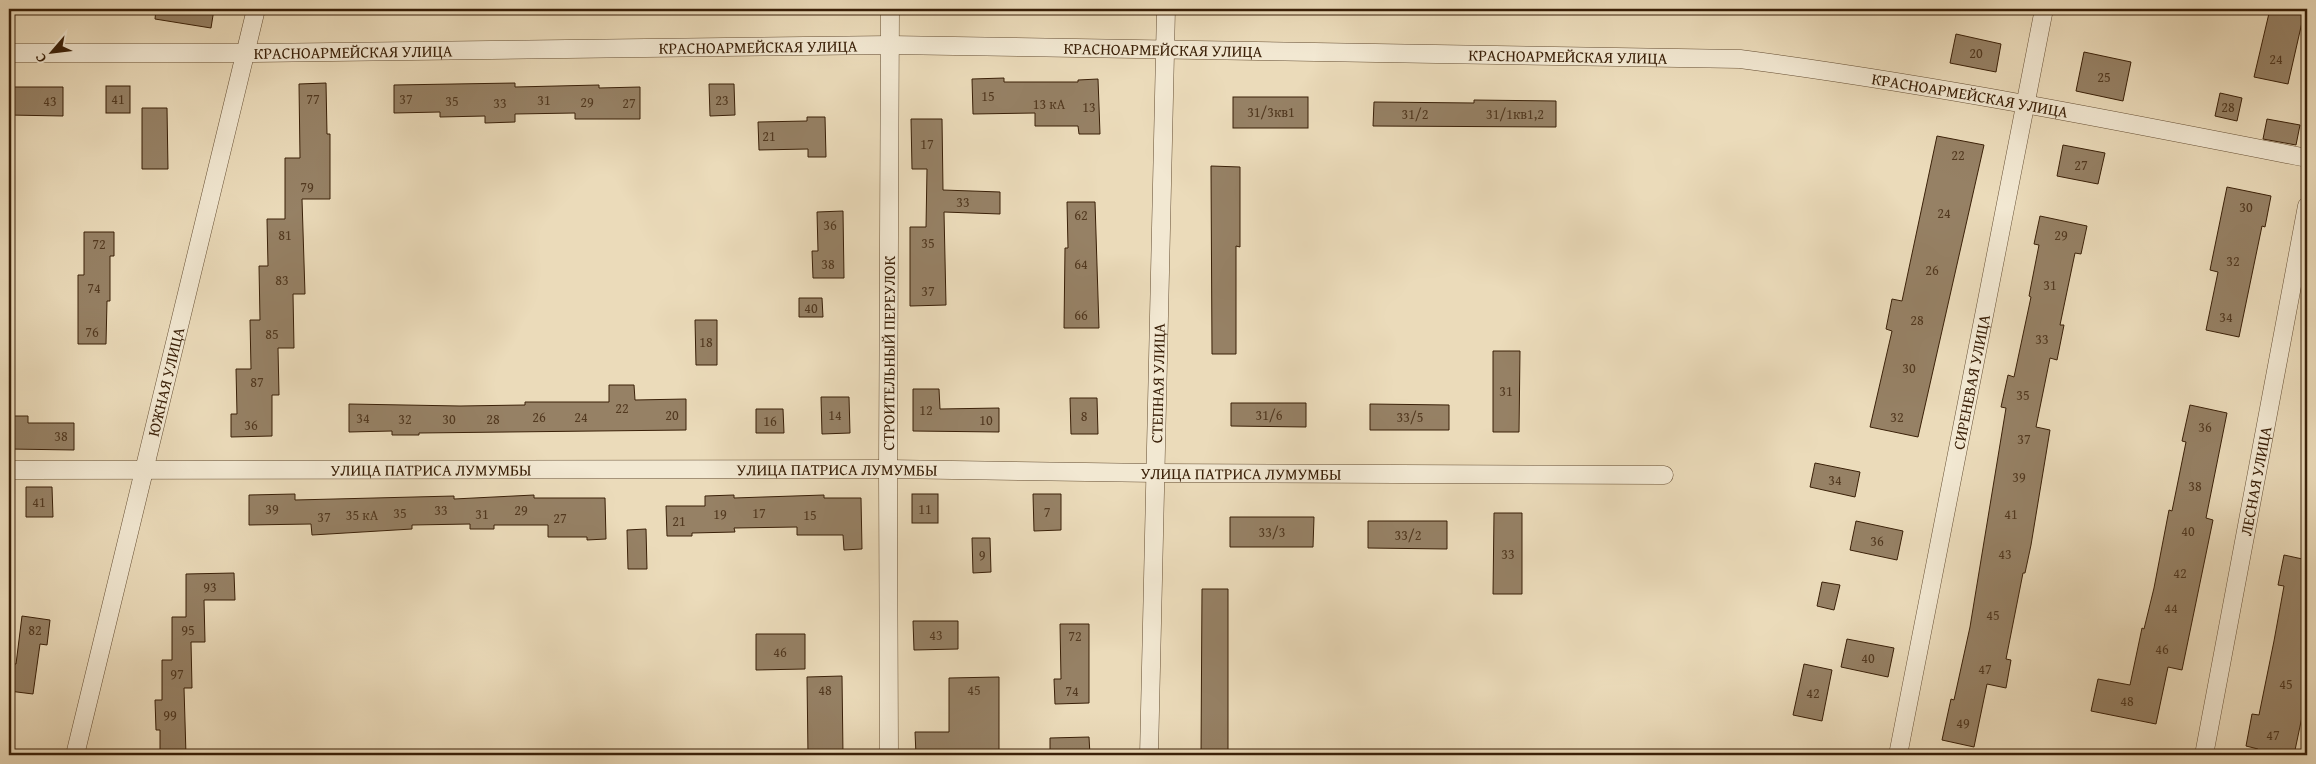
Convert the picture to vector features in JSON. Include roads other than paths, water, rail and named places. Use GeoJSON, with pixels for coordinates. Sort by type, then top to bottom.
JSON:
{"type":"FeatureCollection","features":[{"type":"Feature","properties":{"kind":"street","name":"ЮЖНАЯ УЛИЦА"},"geometry":{"type":"LineString","coordinates":[[75,755],[256,9]]}},
{"type":"Feature","properties":{"kind":"street","name":"СТРОИТЕЛЬНЫЙ ПЕРЕУЛОК"},"geometry":{"type":"LineString","coordinates":[[889,755],[890,9]]}},
{"type":"Feature","properties":{"kind":"street","name":"СТЕПНАЯ УЛИЦА"},"geometry":{"type":"LineString","coordinates":[[1148,755],[1167,50],[1166,9]]}},
{"type":"Feature","properties":{"kind":"street","name":"СИРЕНЕВАЯ УЛИЦА"},"geometry":{"type":"LineString","coordinates":[[1898,755],[2027,104],[2044,9]]}},
{"type":"Feature","properties":{"kind":"street","name":"КРАСНОАРМЕЙСКАЯ УЛИЦА"},"geometry":{"type":"LineString","coordinates":[[9,53],[890,45],[1740,59],[1836,71],[2027,104],[2307,158]]}},
{"type":"Feature","properties":{"kind":"street","name":"ЛЕСНАЯ УЛИЦА"},"geometry":{"type":"LineString","coordinates":[[2204,755],[2307,206]]}},
{"type":"Feature","properties":{"kind":"street","name":"УЛИЦА ПАТРИСА ЛУМУМБЫ"},"geometry":{"type":"LineString","coordinates":[[9,470],[888,469],[1156,473],[1664,475]]}}]}
